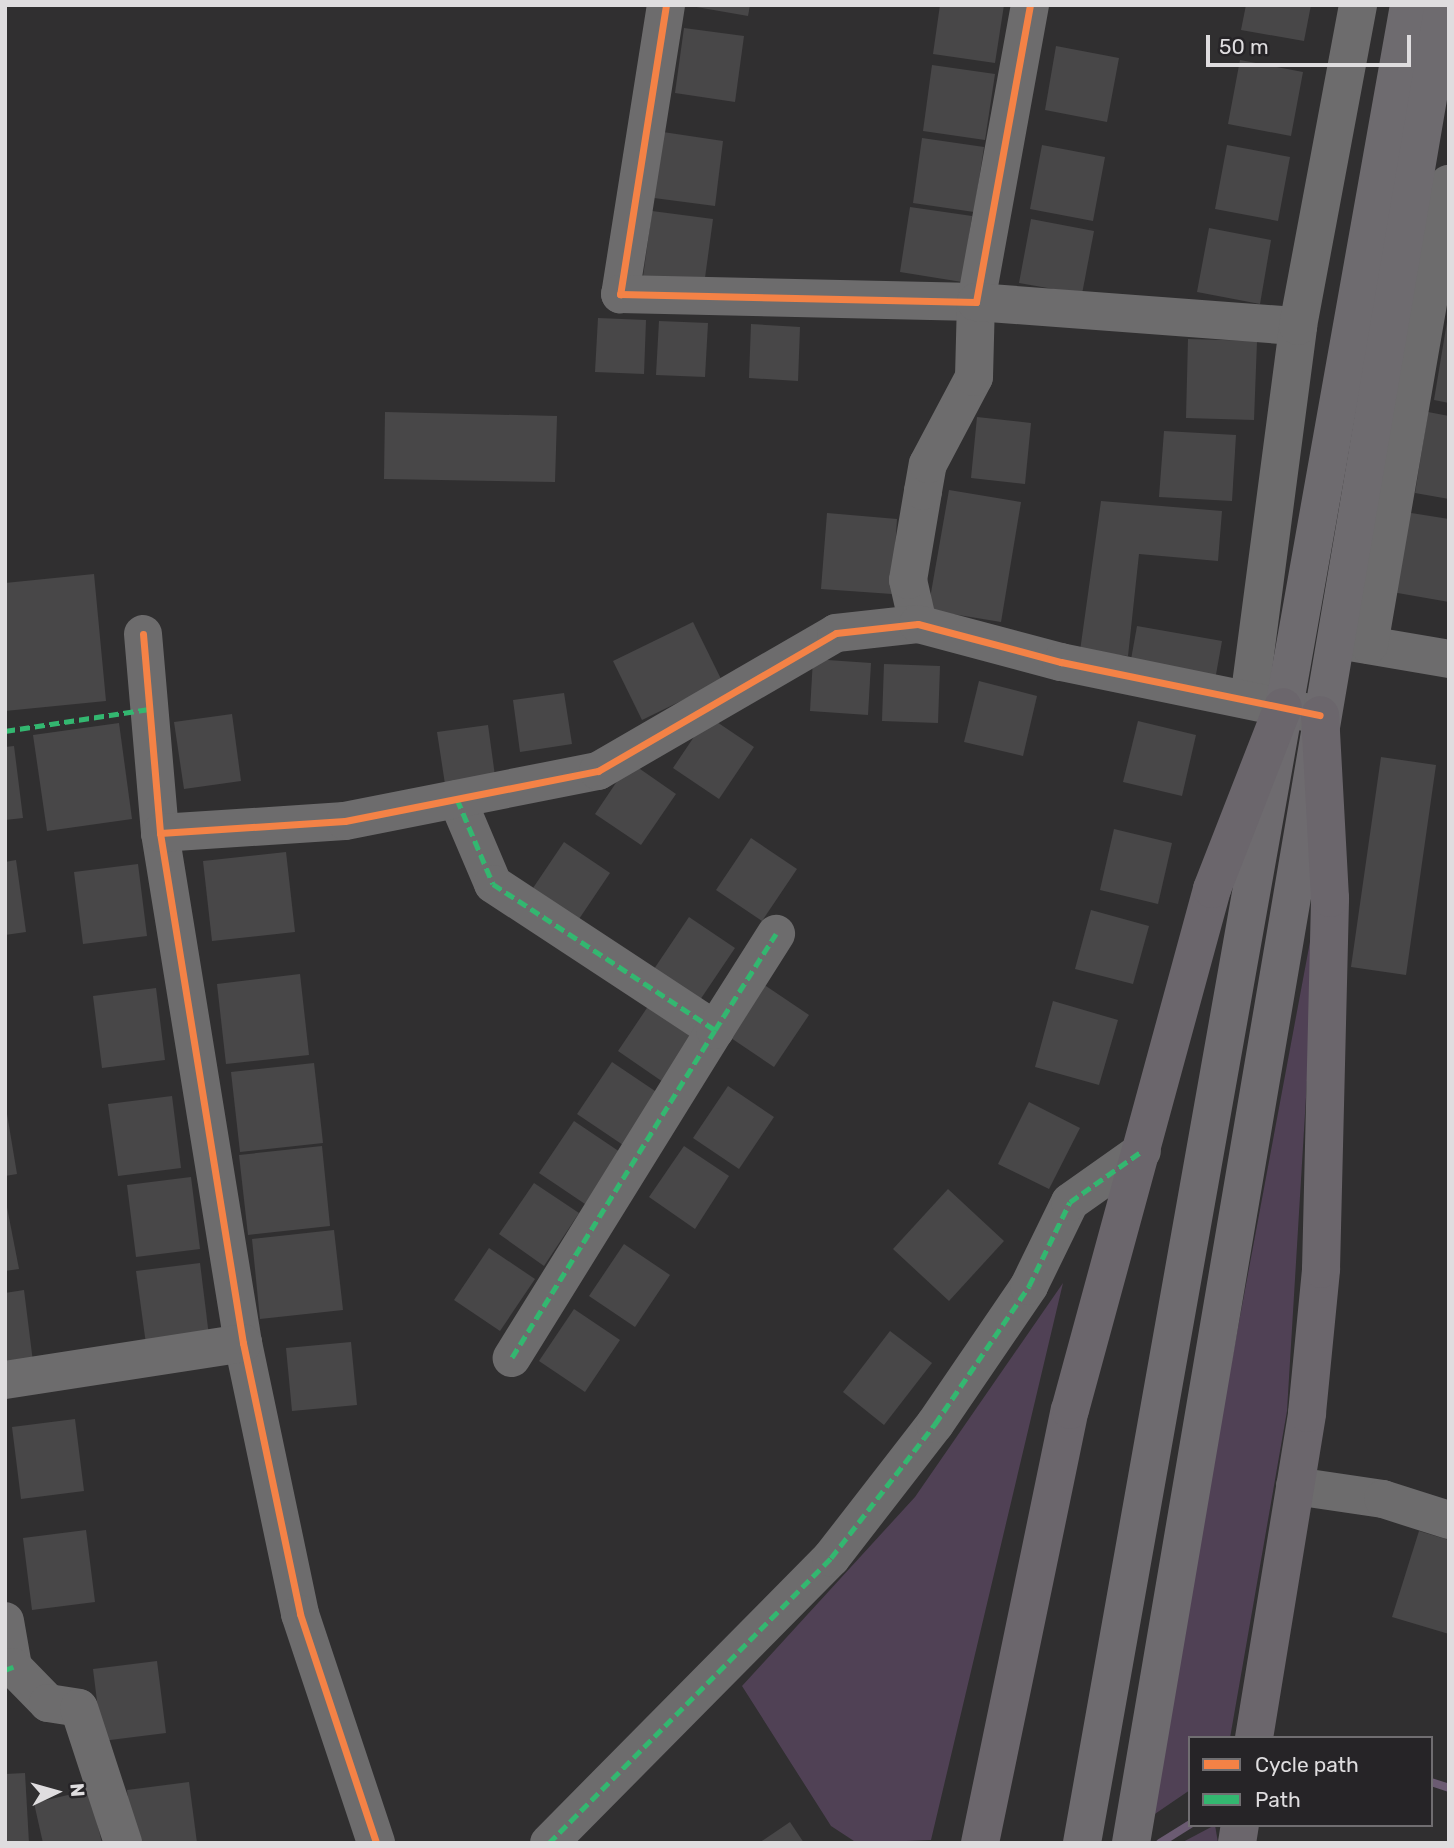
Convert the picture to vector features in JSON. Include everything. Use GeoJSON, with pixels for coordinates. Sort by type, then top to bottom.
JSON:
{"type":"FeatureCollection","features":[{"type":"Feature","properties":{"kind":"highway"},"geometry":{"type":"LineString","coordinates":[[980,1843],[1070,1410],[1212,889],[1266,703]]}},
{"type":"Feature","properties":{"kind":"highway"},"geometry":{"type":"LineString","coordinates":[[1256,1728],[1296,1486],[1323,1197],[1330,898],[1320,715]]}},
{"type":"Feature","properties":{"kind":"main road"},"geometry":{"type":"LineString","coordinates":[[1084,1831],[1266,703],[1332,639],[1409,5]]}},
{"type":"Feature","properties":{"kind":"main road"},"geometry":{"type":"LineString","coordinates":[[1134,1827],[1332,639],[1444,5]]}},
{"type":"Feature","properties":{"kind":"street"},"geometry":{"type":"LineString","coordinates":[[666,5],[620,294],[976,302],[1298,327]]}},
{"type":"Feature","properties":{"kind":"street"},"geometry":{"type":"LineString","coordinates":[[918,624],[908,580],[923,491],[928,464],[974,377],[976,302],[1030,5]]}},
{"type":"Feature","properties":{"kind":"street"},"geometry":{"type":"LineString","coordinates":[[1266,703],[1298,327],[1358,5]]}},
{"type":"Feature","properties":{"kind":"street"},"geometry":{"type":"LineString","coordinates":[[1449,184],[1332,639],[1449,659]]}},
{"type":"Feature","properties":{"kind":"street"},"geometry":{"type":"LineString","coordinates":[[160,833],[345,821],[598,771],[836,633],[918,624],[1062,662],[1320,715]]}},
{"type":"Feature","properties":{"kind":"street"},"geometry":{"type":"LineString","coordinates":[[143,634],[160,833],[243,1343],[300,1614],[376,1843]]}},
{"type":"Feature","properties":{"kind":"street"},"geometry":{"type":"LineString","coordinates":[[457,799],[493,884],[715,1030]]}},
{"type":"Feature","properties":{"kind":"street"},"geometry":{"type":"LineString","coordinates":[[512,1358],[776,934]]}},
{"type":"Feature","properties":{"kind":"street"},"geometry":{"type":"LineString","coordinates":[[549,1843],[831,1558],[998,1332],[1070,1202],[1142,1151]]}},
{"type":"Feature","properties":{"kind":"street"},"geometry":{"type":"LineString","coordinates":[[5,1380],[243,1343]]}},
{"type":"Feature","properties":{"kind":"street"},"geometry":{"type":"LineString","coordinates":[[1296,1486],[1384,1499],[1449,1520]]}},
{"type":"Feature","properties":{"kind":"street"},"geometry":{"type":"LineString","coordinates":[[5,1621],[9,1668],[48,1703],[79,1708],[123,1843]]}},
{"type":"Feature","properties":{"kind":"shaded area"},"geometry":{"type":"Polygon","coordinates":[[[1318,899],[1287,1411],[1230,1736],[1188,1736],[1188,1791],[1146,1820],[1318,899]]]}},
{"type":"Feature","properties":{"kind":"shaded area"},"geometry":{"type":"Polygon","coordinates":[[[1063,1283],[931,1840],[857,1843],[831,1826],[742,1686],[915,1497],[1063,1283]]]}},
{"type":"Feature","properties":{"kind":"shaded area"},"geometry":{"type":"Polygon","coordinates":[[[1211,1827],[1215,1827],[1218,1843],[1181,1843],[1211,1827]]]}},
{"type":"Feature","properties":{"kind":"building"},"geometry":{"type":"Polygon","coordinates":[[[685,5],[750,5],[748,16],[685,5]]]}},
{"type":"Feature","properties":{"kind":"building"},"geometry":{"type":"Polygon","coordinates":[[[940,5],[1004,5],[995,63],[933,54],[940,5]]]}},
{"type":"Feature","properties":{"kind":"building"},"geometry":{"type":"Polygon","coordinates":[[[1246,5],[1311,5],[1304,41],[1241,30],[1246,5]]]}},
{"type":"Feature","properties":{"kind":"building"},"geometry":{"type":"Polygon","coordinates":[[[684,28],[744,36],[735,102],[675,93],[684,28]]]}},
{"type":"Feature","properties":{"kind":"building"},"geometry":{"type":"Polygon","coordinates":[[[1056,46],[1119,58],[1107,122],[1045,110],[1056,46]]]}},
{"type":"Feature","properties":{"kind":"building"},"geometry":{"type":"Polygon","coordinates":[[[1240,60],[1303,72],[1291,136],[1228,124],[1240,60]]]}},
{"type":"Feature","properties":{"kind":"building"},"geometry":{"type":"Polygon","coordinates":[[[932,65],[995,74],[985,140],[923,131],[932,65]]]}},
{"type":"Feature","properties":{"kind":"building"},"geometry":{"type":"Polygon","coordinates":[[[663,132],[723,141],[715,206],[654,198],[663,132]]]}},
{"type":"Feature","properties":{"kind":"building"},"geometry":{"type":"Polygon","coordinates":[[[922,138],[984,147],[974,212],[913,203],[922,138]]]}},
{"type":"Feature","properties":{"kind":"building"},"geometry":{"type":"Polygon","coordinates":[[[1042,145],[1105,157],[1093,221],[1030,209],[1042,145]]]}},
{"type":"Feature","properties":{"kind":"building"},"geometry":{"type":"Polygon","coordinates":[[[1227,145],[1290,157],[1278,221],[1215,209],[1227,145]]]}},
{"type":"Feature","properties":{"kind":"building"},"geometry":{"type":"Polygon","coordinates":[[[910,207],[972,216],[962,282],[900,272],[910,207]]]}},
{"type":"Feature","properties":{"kind":"building"},"geometry":{"type":"Polygon","coordinates":[[[652,211],[713,219],[704,285],[643,277],[652,211]]]}},
{"type":"Feature","properties":{"kind":"building"},"geometry":{"type":"Polygon","coordinates":[[[1031,219],[1094,231],[1082,294],[1019,283],[1031,219]]]}},
{"type":"Feature","properties":{"kind":"building"},"geometry":{"type":"Polygon","coordinates":[[[1209,228],[1271,240],[1260,304],[1197,292],[1209,228]]]}},
{"type":"Feature","properties":{"kind":"building"},"geometry":{"type":"Polygon","coordinates":[[[598,318],[646,320],[644,374],[595,372],[598,318]]]}},
{"type":"Feature","properties":{"kind":"building"},"geometry":{"type":"Polygon","coordinates":[[[659,321],[708,323],[705,377],[656,375],[659,321]]]}},
{"type":"Feature","properties":{"kind":"building"},"geometry":{"type":"Polygon","coordinates":[[[1449,322],[1449,403],[1434,400],[1449,322]]]}},
{"type":"Feature","properties":{"kind":"building"},"geometry":{"type":"Polygon","coordinates":[[[751,324],[800,327],[798,381],[749,378],[751,324]]]}},
{"type":"Feature","properties":{"kind":"building"},"geometry":{"type":"Polygon","coordinates":[[[1188,339],[1257,341],[1254,420],[1186,418],[1188,339]]]}},
{"type":"Feature","properties":{"kind":"building"},"geometry":{"type":"Polygon","coordinates":[[[385,412],[557,416],[555,482],[384,479],[385,412]]]}},
{"type":"Feature","properties":{"kind":"building"},"geometry":{"type":"Polygon","coordinates":[[[1428,412],[1449,416],[1449,499],[1415,493],[1428,412]]]}},
{"type":"Feature","properties":{"kind":"building"},"geometry":{"type":"Polygon","coordinates":[[[977,417],[1031,423],[1025,484],[971,478],[977,417]]]}},
{"type":"Feature","properties":{"kind":"building"},"geometry":{"type":"Polygon","coordinates":[[[1164,431],[1236,435],[1232,501],[1159,497],[1164,431]]]}},
{"type":"Feature","properties":{"kind":"building"},"geometry":{"type":"Polygon","coordinates":[[[949,490],[1021,502],[1001,622],[928,610],[949,490]]]}},
{"type":"Feature","properties":{"kind":"building"},"geometry":{"type":"Polygon","coordinates":[[[1101,501],[1222,511],[1218,561],[1139,554],[1128,656],[1080,651],[1101,501]]]}},
{"type":"Feature","properties":{"kind":"building"},"geometry":{"type":"Polygon","coordinates":[[[1405,512],[1449,519],[1449,602],[1392,592],[1405,512]]]}},
{"type":"Feature","properties":{"kind":"building"},"geometry":{"type":"Polygon","coordinates":[[[827,513],[897,519],[892,594],[821,589],[827,513]]]}},
{"type":"Feature","properties":{"kind":"building"},"geometry":{"type":"Polygon","coordinates":[[[94,574],[106,701],[5,711],[5,583],[94,574]]]}},
{"type":"Feature","properties":{"kind":"building"},"geometry":{"type":"Polygon","coordinates":[[[693,622],[722,681],[642,720],[613,661],[693,622]]]}},
{"type":"Feature","properties":{"kind":"building"},"geometry":{"type":"Polygon","coordinates":[[[1137,626],[1222,641],[1215,680],[1130,665],[1137,626]]]}},
{"type":"Feature","properties":{"kind":"building"},"geometry":{"type":"Polygon","coordinates":[[[813,659],[871,663],[868,715],[810,711],[813,659]]]}},
{"type":"Feature","properties":{"kind":"building"},"geometry":{"type":"Polygon","coordinates":[[[884,664],[940,666],[938,723],[882,721],[884,664]]]}},
{"type":"Feature","properties":{"kind":"building"},"geometry":{"type":"Polygon","coordinates":[[[979,681],[1037,696],[1023,756],[964,742],[979,681]]]}},
{"type":"Feature","properties":{"kind":"building"},"geometry":{"type":"Polygon","coordinates":[[[564,693],[572,744],[520,752],[513,700],[564,693]]]}},
{"type":"Feature","properties":{"kind":"building"},"geometry":{"type":"Polygon","coordinates":[[[232,714],[241,781],[184,789],[174,722],[232,714]]]}},
{"type":"Feature","properties":{"kind":"building"},"geometry":{"type":"Polygon","coordinates":[[[708,716],[754,747],[719,799],[673,768],[708,716]]]}},
{"type":"Feature","properties":{"kind":"building"},"geometry":{"type":"Polygon","coordinates":[[[1138,721],[1196,735],[1182,796],[1123,782],[1138,721]]]}},
{"type":"Feature","properties":{"kind":"building"},"geometry":{"type":"Polygon","coordinates":[[[119,723],[132,819],[47,831],[33,735],[119,723]]]}},
{"type":"Feature","properties":{"kind":"building"},"geometry":{"type":"Polygon","coordinates":[[[488,725],[495,776],[445,784],[437,732],[488,725]]]}},
{"type":"Feature","properties":{"kind":"building"},"geometry":{"type":"Polygon","coordinates":[[[14,746],[23,818],[5,820],[5,747],[14,746]]]}},
{"type":"Feature","properties":{"kind":"building"},"geometry":{"type":"Polygon","coordinates":[[[1381,757],[1436,765],[1406,975],[1351,967],[1381,757]]]}},
{"type":"Feature","properties":{"kind":"building"},"geometry":{"type":"Polygon","coordinates":[[[630,762],[676,794],[641,845],[595,814],[630,762]]]}},
{"type":"Feature","properties":{"kind":"building"},"geometry":{"type":"Polygon","coordinates":[[[1114,829],[1172,843],[1158,904],[1100,890],[1114,829]]]}},
{"type":"Feature","properties":{"kind":"building"},"geometry":{"type":"Polygon","coordinates":[[[751,838],[797,869],[762,921],[716,890],[751,838]]]}},
{"type":"Feature","properties":{"kind":"building"},"geometry":{"type":"Polygon","coordinates":[[[564,842],[610,873],[575,925],[529,894],[564,842]]]}},
{"type":"Feature","properties":{"kind":"building"},"geometry":{"type":"Polygon","coordinates":[[[286,852],[295,932],[212,941],[203,861],[286,852]]]}},
{"type":"Feature","properties":{"kind":"building"},"geometry":{"type":"Polygon","coordinates":[[[16,860],[26,932],[5,935],[5,862],[16,860]]]}},
{"type":"Feature","properties":{"kind":"building"},"geometry":{"type":"Polygon","coordinates":[[[138,864],[147,936],[83,944],[74,872],[138,864]]]}},
{"type":"Feature","properties":{"kind":"building"},"geometry":{"type":"Polygon","coordinates":[[[1091,910],[1149,926],[1133,984],[1075,969],[1091,910]]]}},
{"type":"Feature","properties":{"kind":"building"},"geometry":{"type":"Polygon","coordinates":[[[689,917],[735,948],[700,1000],[654,969],[689,917]]]}},
{"type":"Feature","properties":{"kind":"building"},"geometry":{"type":"Polygon","coordinates":[[[300,974],[309,1055],[226,1064],[217,984],[300,974]]]}},
{"type":"Feature","properties":{"kind":"building"},"geometry":{"type":"Polygon","coordinates":[[[763,984],[809,1015],[774,1067],[728,1036],[763,984]]]}},
{"type":"Feature","properties":{"kind":"building"},"geometry":{"type":"Polygon","coordinates":[[[156,988],[165,1060],[102,1068],[93,996],[156,988]]]}},
{"type":"Feature","properties":{"kind":"building"},"geometry":{"type":"Polygon","coordinates":[[[653,999],[698,1030],[663,1082],[618,1051],[653,999]]]}},
{"type":"Feature","properties":{"kind":"building"},"geometry":{"type":"Polygon","coordinates":[[[1053,1001],[1118,1020],[1099,1085],[1035,1067],[1053,1001]]]}},
{"type":"Feature","properties":{"kind":"building"},"geometry":{"type":"Polygon","coordinates":[[[612,1062],[658,1093],[623,1145],[577,1114],[612,1062]]]}},
{"type":"Feature","properties":{"kind":"building"},"geometry":{"type":"Polygon","coordinates":[[[314,1063],[323,1143],[240,1152],[231,1072],[314,1063]]]}},
{"type":"Feature","properties":{"kind":"building"},"geometry":{"type":"Polygon","coordinates":[[[728,1086],[774,1117],[739,1169],[693,1138],[728,1086]]]}},
{"type":"Feature","properties":{"kind":"building"},"geometry":{"type":"Polygon","coordinates":[[[172,1096],[181,1168],[118,1176],[108,1104],[172,1096]]]}},
{"type":"Feature","properties":{"kind":"building"},"geometry":{"type":"Polygon","coordinates":[[[5,1102],[17,1174],[5,1176],[5,1102]]]}},
{"type":"Feature","properties":{"kind":"building"},"geometry":{"type":"Polygon","coordinates":[[[1029,1102],[1080,1128],[1049,1189],[998,1164],[1029,1102]]]}},
{"type":"Feature","properties":{"kind":"building"},"geometry":{"type":"Polygon","coordinates":[[[574,1121],[620,1152],[585,1204],[539,1173],[574,1121]]]}},
{"type":"Feature","properties":{"kind":"building"},"geometry":{"type":"Polygon","coordinates":[[[322,1146],[330,1226],[248,1235],[239,1155],[322,1146]]]}},
{"type":"Feature","properties":{"kind":"building"},"geometry":{"type":"Polygon","coordinates":[[[684,1146],[729,1176],[695,1229],[649,1197],[684,1146]]]}},
{"type":"Feature","properties":{"kind":"building"},"geometry":{"type":"Polygon","coordinates":[[[191,1177],[200,1249],[136,1257],[127,1185],[191,1177]]]}},
{"type":"Feature","properties":{"kind":"building"},"geometry":{"type":"Polygon","coordinates":[[[534,1183],[579,1213],[544,1266],[499,1234],[534,1183]]]}},
{"type":"Feature","properties":{"kind":"building"},"geometry":{"type":"Polygon","coordinates":[[[948,1189],[1004,1241],[949,1301],[893,1249],[948,1189]]]}},
{"type":"Feature","properties":{"kind":"building"},"geometry":{"type":"Polygon","coordinates":[[[5,1197],[19,1269],[5,1271],[5,1197]]]}},
{"type":"Feature","properties":{"kind":"building"},"geometry":{"type":"Polygon","coordinates":[[[334,1230],[343,1310],[260,1319],[252,1239],[334,1230]]]}},
{"type":"Feature","properties":{"kind":"building"},"geometry":{"type":"Polygon","coordinates":[[[624,1244],[670,1275],[635,1327],[589,1296],[624,1244]]]}},
{"type":"Feature","properties":{"kind":"building"},"geometry":{"type":"Polygon","coordinates":[[[489,1248],[535,1279],[500,1331],[454,1300],[489,1248]]]}},
{"type":"Feature","properties":{"kind":"building"},"geometry":{"type":"Polygon","coordinates":[[[200,1263],[209,1336],[146,1344],[136,1271],[200,1263]]]}},
{"type":"Feature","properties":{"kind":"building"},"geometry":{"type":"Polygon","coordinates":[[[24,1290],[33,1362],[5,1366],[5,1293],[24,1290]]]}},
{"type":"Feature","properties":{"kind":"building"},"geometry":{"type":"Polygon","coordinates":[[[574,1309],[620,1340],[585,1392],[539,1361],[574,1309]]]}},
{"type":"Feature","properties":{"kind":"building"},"geometry":{"type":"Polygon","coordinates":[[[890,1331],[932,1363],[884,1425],[843,1392],[890,1331]]]}},
{"type":"Feature","properties":{"kind":"building"},"geometry":{"type":"Polygon","coordinates":[[[351,1342],[357,1405],[292,1411],[286,1348],[351,1342]]]}},
{"type":"Feature","properties":{"kind":"building"},"geometry":{"type":"Polygon","coordinates":[[[75,1419],[84,1491],[21,1499],[12,1427],[75,1419]]]}},
{"type":"Feature","properties":{"kind":"building"},"geometry":{"type":"Polygon","coordinates":[[[86,1530],[95,1602],[32,1610],[23,1538],[86,1530]]]}},
{"type":"Feature","properties":{"kind":"building"},"geometry":{"type":"Polygon","coordinates":[[[1419,1531],[1449,1540],[1449,1634],[1392,1617],[1419,1531]]]}},
{"type":"Feature","properties":{"kind":"building"},"geometry":{"type":"Polygon","coordinates":[[[157,1661],[166,1733],[102,1741],[93,1669],[157,1661]]]}},
{"type":"Feature","properties":{"kind":"building"},"geometry":{"type":"Polygon","coordinates":[[[25,1773],[29,1843],[5,1843],[5,1774],[25,1773]]]}},
{"type":"Feature","properties":{"kind":"building"},"geometry":{"type":"Polygon","coordinates":[[[189,1782],[197,1843],[133,1843],[127,1790],[189,1782]]]}},
{"type":"Feature","properties":{"kind":"building"},"geometry":{"type":"Polygon","coordinates":[[[89,1790],[102,1843],[43,1843],[34,1803],[89,1790]]]}},
{"type":"Feature","properties":{"kind":"building"},"geometry":{"type":"Polygon","coordinates":[[[790,1822],[804,1843],[759,1843],[790,1822]]]}},
{"type":"Feature","properties":{"kind":"waterway"},"geometry":{"type":"LineString","coordinates":[[1433,1783],[1449,1788]]}},
{"type":"Feature","properties":{"kind":"waterway"},"geometry":{"type":"LineString","coordinates":[[1160,1843],[1188,1825]]}},
{"type":"Feature","properties":{"kind":"marked path"},"geometry":{"type":"LineString","coordinates":[[5,731],[149,709]]}},
{"type":"Feature","properties":{"kind":"marked path"},"geometry":{"type":"LineString","coordinates":[[457,799],[493,884],[715,1030],[512,1358]]}},
{"type":"Feature","properties":{"kind":"marked path"},"geometry":{"type":"LineString","coordinates":[[715,1030],[776,934]]}},
{"type":"Feature","properties":{"kind":"marked path"},"geometry":{"type":"LineString","coordinates":[[549,1843],[831,1558],[935,1424],[1029,1286],[1070,1202],[1142,1151]]}},
{"type":"Feature","properties":{"kind":"marked path"},"geometry":{"type":"LineString","coordinates":[[5,1670],[13,1667]]}},
{"type":"Feature","properties":{"kind":"cycle path"},"geometry":{"type":"LineString","coordinates":[[666,5],[620,294],[976,302],[1030,5]]}},
{"type":"Feature","properties":{"kind":"cycle path"},"geometry":{"type":"LineString","coordinates":[[160,833],[345,821],[598,771],[836,633],[918,624],[1061,662],[1320,715]]}},
{"type":"Feature","properties":{"kind":"cycle path"},"geometry":{"type":"LineString","coordinates":[[143,634],[160,833],[243,1343],[300,1614],[376,1843]]}}]}
